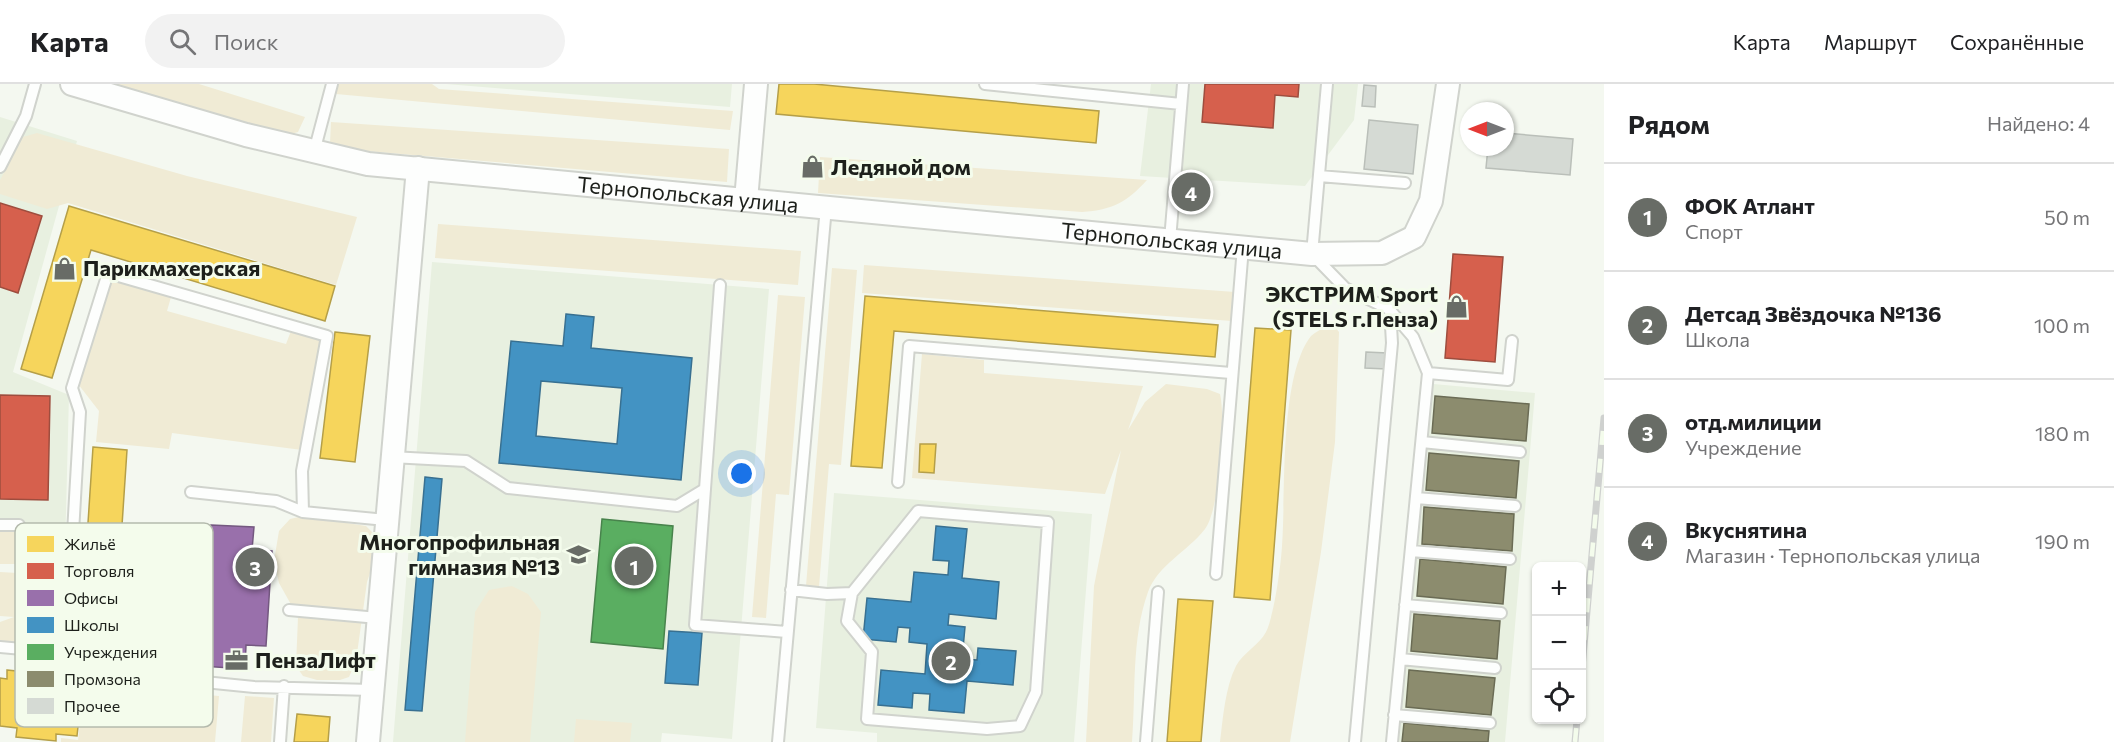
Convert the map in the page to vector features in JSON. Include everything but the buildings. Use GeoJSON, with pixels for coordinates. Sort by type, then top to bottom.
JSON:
{"type":"FeatureCollection","features":[{"type":"Feature","properties":{"kind":"street","name":"Тернопольская улица"},"geometry":{"type":"LineString","coordinates":[[72,84],[314,152],[368,164],[1312,254],[1382,253],[1414,237],[1431,201],[1449,84]]}},
{"type":"Feature","properties":{"kind":"street"},"geometry":{"type":"LineString","coordinates":[[746,200],[756,84]]}},
{"type":"Feature","properties":{"kind":"street"},"geometry":{"type":"LineString","coordinates":[[368,742],[391,457],[418,168]]}},
{"type":"Feature","properties":{"kind":"lane"},"geometry":{"type":"LineString","coordinates":[[0,167],[26,116],[35,84]]}},
{"type":"Feature","properties":{"kind":"lane"},"geometry":{"type":"LineString","coordinates":[[314,152],[332,84]]}},
{"type":"Feature","properties":{"kind":"lane"},"geometry":{"type":"LineString","coordinates":[[985,84],[1089,89],[1181,104]]}},
{"type":"Feature","properties":{"kind":"lane"},"geometry":{"type":"LineString","coordinates":[[1170,240],[1183,84]]}},
{"type":"Feature","properties":{"kind":"lane"},"geometry":{"type":"LineString","coordinates":[[1327,84],[1312,254],[1346,288],[1389,309],[1413,337],[1428,373],[1392,742]]}},
{"type":"Feature","properties":{"kind":"lane"},"geometry":{"type":"LineString","coordinates":[[1319,176],[1405,183]]}},
{"type":"Feature","properties":{"kind":"lane"},"geometry":{"type":"LineString","coordinates":[[778,742],[826,207]]}},
{"type":"Feature","properties":{"kind":"lane"},"geometry":{"type":"LineString","coordinates":[[1216,574],[1243,247]]}},
{"type":"Feature","properties":{"kind":"lane"},"geometry":{"type":"LineString","coordinates":[[74,523],[80,412],[72,388],[108,273],[327,336],[302,471],[303,512]]}},
{"type":"Feature","properties":{"kind":"lane"},"geometry":{"type":"LineString","coordinates":[[720,285],[695,625],[787,632]]}},
{"type":"Feature","properties":{"kind":"lane"},"geometry":{"type":"LineString","coordinates":[[1355,742],[1392,343],[1389,309]]}},
{"type":"Feature","properties":{"kind":"lane"},"geometry":{"type":"LineString","coordinates":[[1428,373],[1508,380],[1512,341]]}},
{"type":"Feature","properties":{"kind":"lane"},"geometry":{"type":"LineString","coordinates":[[898,482],[909,346],[1231,373]]}},
{"type":"Feature","properties":{"kind":"lane"},"geometry":{"type":"LineString","coordinates":[[1422,442],[1520,452]]}},
{"type":"Feature","properties":{"kind":"lane"},"geometry":{"type":"LineString","coordinates":[[391,457],[466,461],[508,488],[666,505],[677,506],[705,489]]}},
{"type":"Feature","properties":{"kind":"lane"},"geometry":{"type":"LineString","coordinates":[[192,492],[276,501],[303,512],[386,520]]}},
{"type":"Feature","properties":{"kind":"lane"},"geometry":{"type":"LineString","coordinates":[[1416,498],[1515,506]]}},
{"type":"Feature","properties":{"kind":"lane"},"geometry":{"type":"LineString","coordinates":[[791,590],[826,594],[852,593],[918,511],[1048,522],[1036,692],[1020,726],[987,729],[867,719],[872,652],[848,621],[852,593]]}},
{"type":"Feature","properties":{"kind":"lane"},"geometry":{"type":"LineString","coordinates":[[1411,551],[1510,559]]}},
{"type":"Feature","properties":{"kind":"lane"},"geometry":{"type":"LineString","coordinates":[[1146,742],[1158,592]]}},
{"type":"Feature","properties":{"kind":"lane"},"geometry":{"type":"LineString","coordinates":[[1405,605],[1501,613]]}},
{"type":"Feature","properties":{"kind":"lane"},"geometry":{"type":"LineString","coordinates":[[289,610],[378,618]]}},
{"type":"Feature","properties":{"kind":"lane"},"geometry":{"type":"LineString","coordinates":[[0,646],[15,648]]}},
{"type":"Feature","properties":{"kind":"lane"},"geometry":{"type":"LineString","coordinates":[[1400,659],[1495,668]]}},
{"type":"Feature","properties":{"kind":"lane"},"geometry":{"type":"LineString","coordinates":[[213,683],[254,687],[372,690]]}},
{"type":"Feature","properties":{"kind":"lane"},"geometry":{"type":"LineString","coordinates":[[280,742],[284,686]]}},
{"type":"Feature","properties":{"kind":"lane"},"geometry":{"type":"LineString","coordinates":[[1395,715],[1490,723]]}},
{"type":"Feature","properties":{"kind":"shaded area"},"geometry":{"type":"Polygon","coordinates":[[[114,84],[199,84],[305,117],[298,132],[288,135],[205,115],[114,84]]]}},
{"type":"Feature","properties":{"kind":"shaded area"},"geometry":{"type":"Polygon","coordinates":[[[338,84],[432,84],[439,89],[733,111],[730,130],[336,94],[338,84]]]}},
{"type":"Feature","properties":{"kind":"shaded area"},"geometry":{"type":"Polygon","coordinates":[[[446,84],[732,84],[730,107],[446,84]]]}},
{"type":"Feature","properties":{"kind":"shaded area"},"geometry":{"type":"Polygon","coordinates":[[[1151,84],[1358,84],[1354,120],[1305,186],[1140,176],[1151,84]]]}},
{"type":"Feature","properties":{"kind":"shaded area"},"geometry":{"type":"Polygon","coordinates":[[[0,117],[77,141],[13,372],[69,395],[66,523],[15,523],[15,549],[0,548],[0,117]]]}},
{"type":"Feature","properties":{"kind":"shaded area"},"geometry":{"type":"Polygon","coordinates":[[[331,122],[729,149],[727,182],[366,151],[330,143],[331,122]]]}},
{"type":"Feature","properties":{"kind":"shaded area"},"geometry":{"type":"Polygon","coordinates":[[[37,133],[187,176],[357,217],[336,285],[68,203],[47,209],[0,194],[0,180],[23,137],[37,133]]]}},
{"type":"Feature","properties":{"kind":"shaded area"},"geometry":{"type":"Polygon","coordinates":[[[820,157],[1147,180],[1119,204],[1082,212],[818,193],[820,157]]]}},
{"type":"Feature","properties":{"kind":"shaded area"},"geometry":{"type":"Polygon","coordinates":[[[438,224],[801,251],[798,285],[435,258],[438,224]]]}},
{"type":"Feature","properties":{"kind":"shaded area","name":"Многопрофильная гимназия №13"},"geometry":{"type":"Polygon","coordinates":[[[432,262],[769,289],[732,739],[662,733],[661,742],[393,742],[432,262]]]}},
{"type":"Feature","properties":{"kind":"shaded area"},"geometry":{"type":"Polygon","coordinates":[[[864,265],[1235,292],[1232,321],[862,293],[864,265]]]}},
{"type":"Feature","properties":{"kind":"shaded area"},"geometry":{"type":"Polygon","coordinates":[[[832,268],[857,270],[841,465],[829,464],[819,587],[806,586],[832,268]]]}},
{"type":"Feature","properties":{"kind":"shaded area"},"geometry":{"type":"Polygon","coordinates":[[[112,278],[171,297],[167,311],[286,344],[291,331],[320,340],[302,450],[172,433],[169,449],[96,442],[99,411],[78,384],[112,278]]]}},
{"type":"Feature","properties":{"kind":"shaded area"},"geometry":{"type":"Polygon","coordinates":[[[778,295],[805,297],[789,495],[776,494],[766,618],[752,617],[778,295]]]}},
{"type":"Feature","properties":{"kind":"shaded area"},"geometry":{"type":"Polygon","coordinates":[[[1326,326],[1335,327],[1339,332],[1335,442],[1321,552],[1290,742],[1220,742],[1225,703],[1232,675],[1239,661],[1263,637],[1272,614],[1281,554],[1286,436],[1294,379],[1301,355],[1311,336],[1326,326]]]}},
{"type":"Feature","properties":{"kind":"shaded area"},"geometry":{"type":"Polygon","coordinates":[[[922,354],[984,360],[984,373],[1143,386],[1128,430],[1145,402],[1166,384],[1207,389],[1220,394],[1222,442],[1215,503],[1205,529],[1166,566],[1148,592],[1139,628],[1132,742],[1086,742],[1094,586],[1121,450],[1105,494],[912,478],[922,354]]]}},
{"type":"Feature","properties":{"kind":"shaded area"},"geometry":{"type":"Polygon","coordinates":[[[1422,383],[1535,393],[1505,742],[1386,742],[1422,383]]]}},
{"type":"Feature","properties":{"kind":"shaded area"},"geometry":{"type":"Polygon","coordinates":[[[834,493],[1092,514],[1074,742],[877,742],[877,733],[816,728],[834,493]]]}},
{"type":"Feature","properties":{"kind":"shaded area"},"geometry":{"type":"Polygon","coordinates":[[[303,516],[366,526],[373,533],[375,558],[367,582],[356,661],[349,677],[340,680],[317,680],[303,676],[296,666],[298,617],[279,583],[274,561],[279,531],[290,519],[303,516]]]}},
{"type":"Feature","properties":{"kind":"shaded area"},"geometry":{"type":"Polygon","coordinates":[[[0,528],[15,528],[15,564],[0,564],[0,528]]]}},
{"type":"Feature","properties":{"kind":"shaded area"},"geometry":{"type":"Polygon","coordinates":[[[0,572],[15,573],[15,645],[0,644],[0,622],[14,617],[0,616],[0,572]]]}},
{"type":"Feature","properties":{"kind":"shaded area"},"geometry":{"type":"Polygon","coordinates":[[[512,586],[528,594],[541,612],[530,742],[465,742],[475,612],[489,590],[512,586]]]}},
{"type":"Feature","properties":{"kind":"shaded area"},"geometry":{"type":"Polygon","coordinates":[[[213,695],[219,696],[215,742],[61,742],[61,738],[78,740],[80,727],[213,727],[213,695]]]}},
{"type":"Feature","properties":{"kind":"shaded area"},"geometry":{"type":"Polygon","coordinates":[[[245,696],[274,698],[271,742],[241,742],[245,696]]]}},
{"type":"Feature","properties":{"kind":"shaded area"},"geometry":{"type":"Polygon","coordinates":[[[576,719],[632,723],[630,742],[574,742],[576,719]]]}},
{"type":"Feature","properties":{"kind":"railway"},"geometry":{"type":"LineString","coordinates":[[1586,623],[1604,418]]}},
{"type":"Feature","properties":{"kind":"railway"},"geometry":{"type":"LineString","coordinates":[[1575,742],[1577,724]]}},
{"type":"Feature","properties":{"kind":"place","name":"Ледяной дом"},"geometry":{"type":"Point","coordinates":[813,167]}},
{"type":"Feature","properties":{"kind":"place","name":"Вкуснятина"},"geometry":{"type":"Point","coordinates":[1191,192]}},
{"type":"Feature","properties":{"kind":"place","name":"Парикмахерская"},"geometry":{"type":"Point","coordinates":[65,268]}},
{"type":"Feature","properties":{"kind":"place","name":"ЭКСТРИМ Sport (STELS г.Пенза)"},"geometry":{"type":"Point","coordinates":[1456,307]}},
{"type":"Feature","properties":{"kind":"place","name":"Многопрофильная гимназия №13"},"geometry":{"type":"Point","coordinates":[578,555]}},
{"type":"Feature","properties":{"kind":"place","name":"ФОК Атлант"},"geometry":{"type":"Point","coordinates":[634,566]}},
{"type":"Feature","properties":{"kind":"place","name":"отд.милиции"},"geometry":{"type":"Point","coordinates":[255,567]}},
{"type":"Feature","properties":{"kind":"place","name":"ПензаЛифт"},"geometry":{"type":"Point","coordinates":[237,660]}},
{"type":"Feature","properties":{"kind":"place","name":"Детсад Звёздочка №136"},"geometry":{"type":"Point","coordinates":[951,661]}}]}
